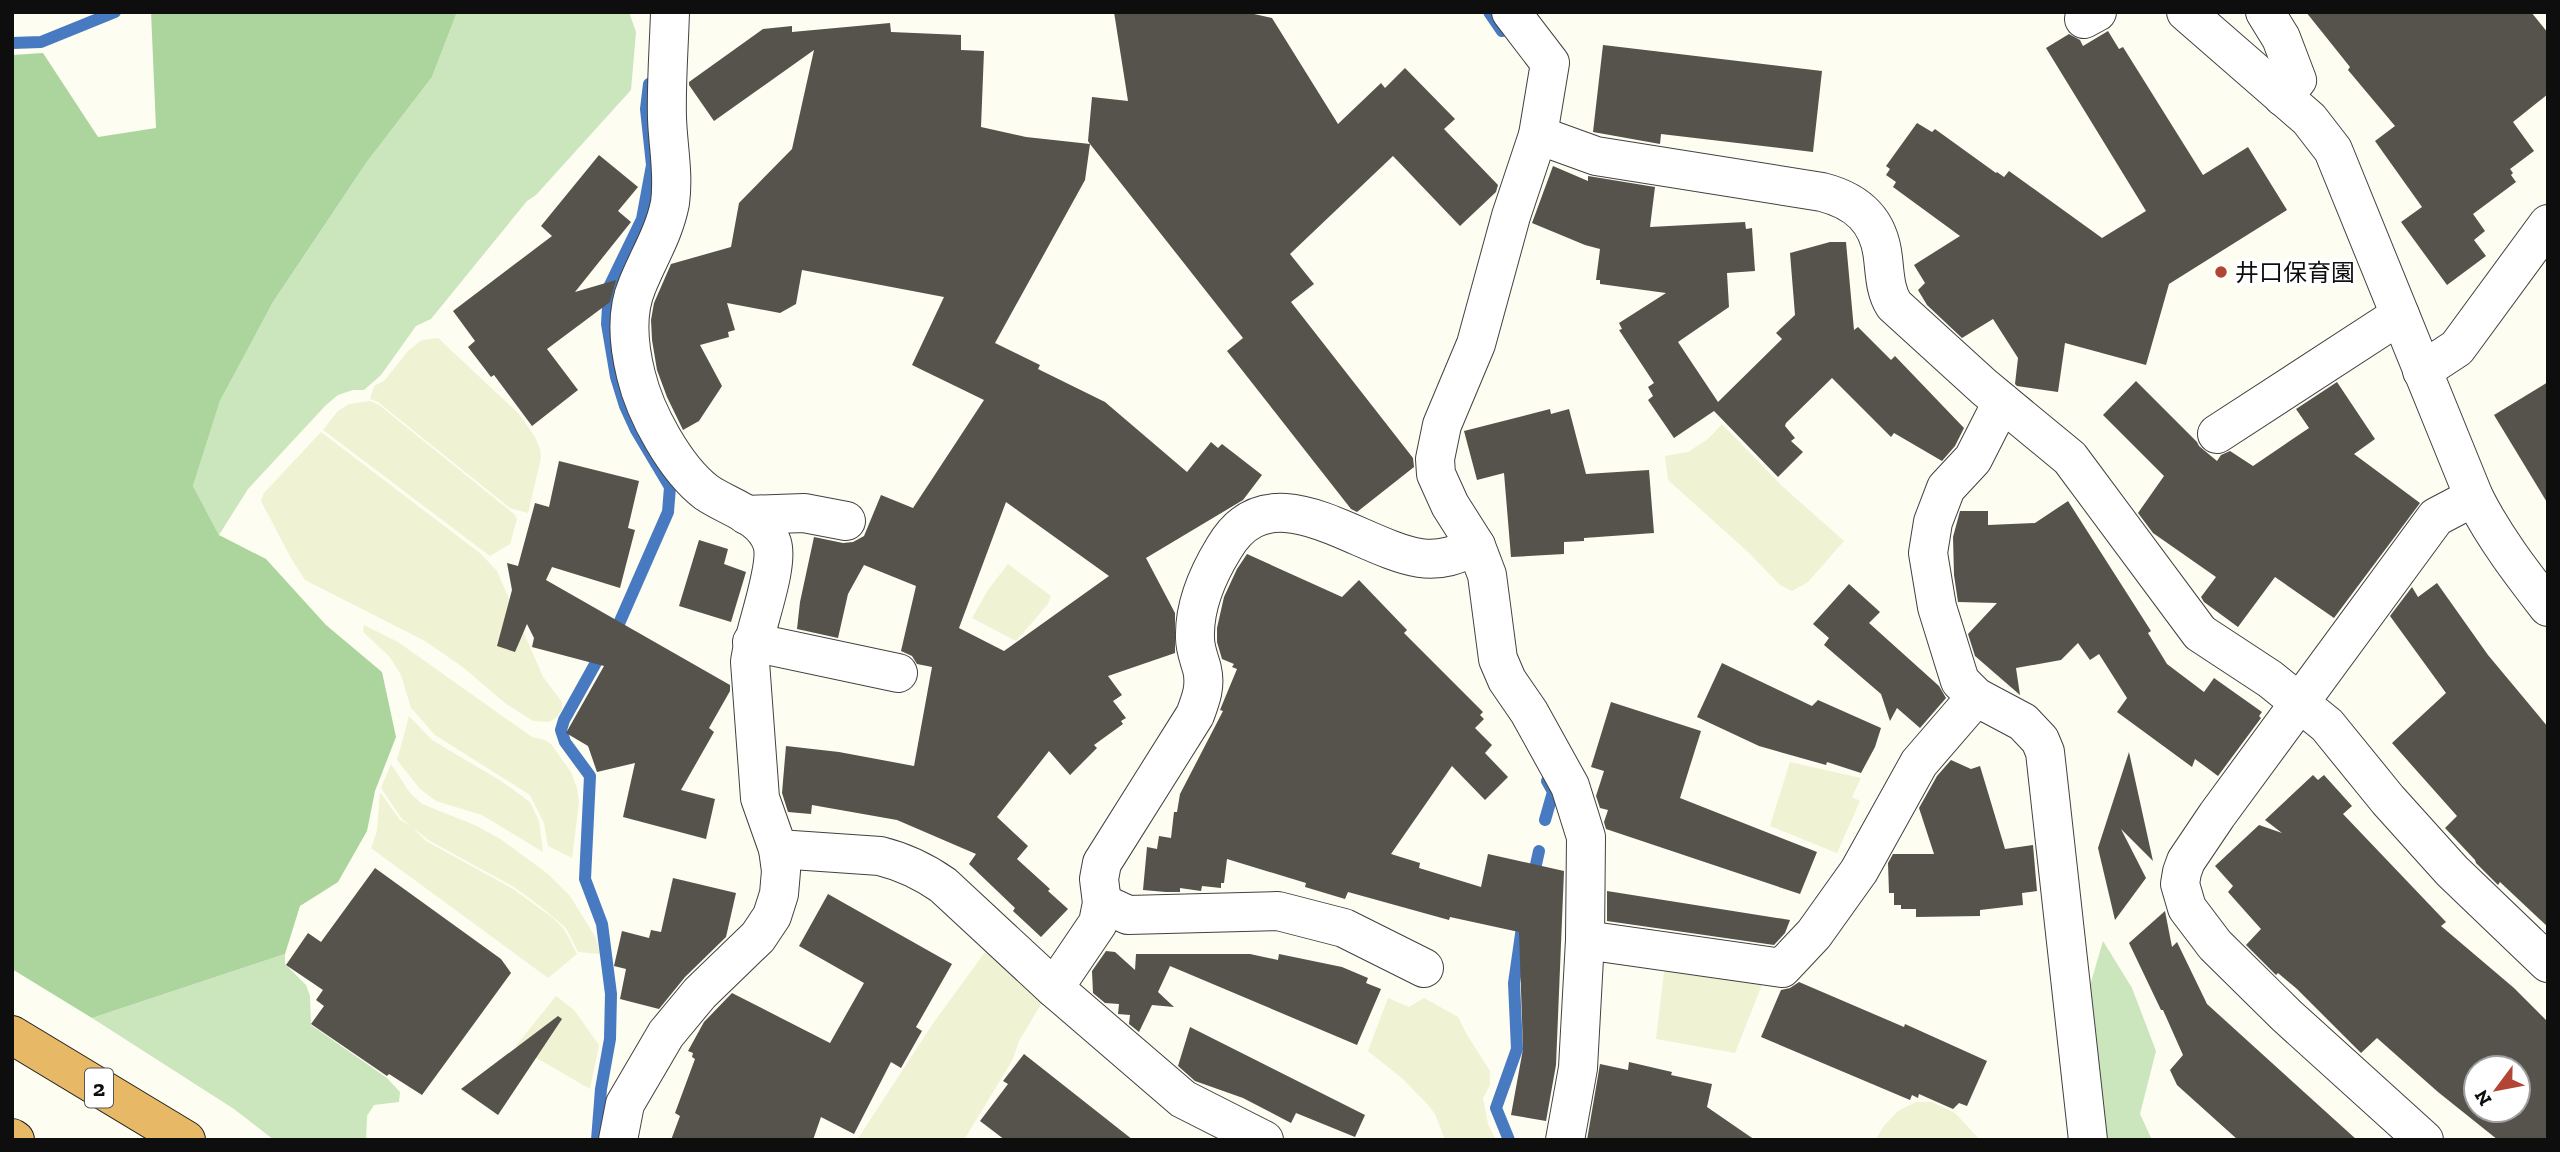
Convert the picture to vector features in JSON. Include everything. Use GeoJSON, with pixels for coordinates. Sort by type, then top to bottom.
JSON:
{"type":"FeatureCollection","features":[{"type":"Feature","properties":{"kind":"highway","name":"2"},"geometry":{"type":"LineString","coordinates":[[12,1035],[186,1140]]}},
{"type":"Feature","properties":{"kind":"street"},"geometry":{"type":"LineString","coordinates":[[618,1140],[625,1104],[666,1034],[700,993],[758,937],[772,916],[779,894],[781,871],[778,849],[760,798],[750,662],[752,642],[773,556],[772,543],[758,523],[705,491],[685,471],[649,410],[636,377],[630,342],[630,313],[636,287],[662,235],[670,202],[672,159],[667,120],[670,12]]}},
{"type":"Feature","properties":{"kind":"street"},"geometry":{"type":"LineString","coordinates":[[1511,12],[1550,63],[1538,135],[1511,216],[1476,344],[1451,400],[1437,442],[1436,474],[1450,505],[1476,546],[1487,575],[1498,659],[1507,680],[1557,760],[1580,813],[1586,837],[1586,940],[1578,1068],[1565,1140]]}},
{"type":"Feature","properties":{"kind":"street"},"geometry":{"type":"LineString","coordinates":[[2186,12],[2309,119],[2333,150],[2474,497],[2485,519],[2548,607]]}},
{"type":"Feature","properties":{"kind":"street"},"geometry":{"type":"LineString","coordinates":[[2265,12],[2281,38],[2297,80],[2283,96]]}},
{"type":"Feature","properties":{"kind":"street"},"geometry":{"type":"LineString","coordinates":[[1538,135],[1596,156],[1842,197],[1856,206],[1877,232],[1882,248],[1886,286],[1894,305],[2002,402],[2070,458],[2200,633],[2270,679],[2328,725],[2388,800],[2452,871],[2548,963]]}},
{"type":"Feature","properties":{"kind":"street"},"geometry":{"type":"LineString","coordinates":[[2422,371],[2457,348],[2548,224]]}},
{"type":"Feature","properties":{"kind":"street"},"geometry":{"type":"LineString","coordinates":[[2217,434],[2400,315]]}},
{"type":"Feature","properties":{"kind":"street"},"geometry":{"type":"LineString","coordinates":[[2002,402],[1973,459],[1946,488],[1933,522],[1928,554],[1937,607],[1960,681],[1976,697],[2023,722],[2040,740],[2045,752],[2088,1140]]}},
{"type":"Feature","properties":{"kind":"street"},"geometry":{"type":"LineString","coordinates":[[2424,1140],[2287,1016],[2230,960],[2187,908],[2180,884],[2186,861],[2217,815],[2436,517],[2474,497]]}},
{"type":"Feature","properties":{"kind":"street"},"geometry":{"type":"LineString","coordinates":[[1054,988],[1098,922],[1102,903],[1102,863],[1195,715],[1202,695],[1202,670],[1195,637],[1197,616],[1212,570],[1236,531],[1250,519],[1271,511],[1317,520],[1400,553],[1422,558],[1452,557],[1476,546]]}},
{"type":"Feature","properties":{"kind":"street"},"geometry":{"type":"LineString","coordinates":[[746,515],[804,513],[846,521]]}},
{"type":"Feature","properties":{"kind":"street"},"geometry":{"type":"LineString","coordinates":[[752,642],[898,673]]}},
{"type":"Feature","properties":{"kind":"street"},"geometry":{"type":"LineString","coordinates":[[1586,940],[1782,968],[1814,934],[1859,871],[1919,763],[1976,697]]}},
{"type":"Feature","properties":{"kind":"street"},"geometry":{"type":"LineString","coordinates":[[778,849],[863,854],[897,860],[913,866],[943,885],[1054,988],[1183,1099],[1264,1140]]}},
{"type":"Feature","properties":{"kind":"street"},"geometry":{"type":"LineString","coordinates":[[1102,903],[1128,915],[1278,911],[1344,928],[1424,968]]}},
{"type":"Feature","properties":{"kind":"green space"},"geometry":{"type":"Polygon","coordinates":[[[151,12],[457,12],[432,77],[366,163],[273,302],[220,401],[193,486],[219,535],[266,559],[326,625],[382,672],[396,737],[375,791],[367,831],[338,882],[300,906],[285,954],[92,1018],[12,969],[12,55],[43,53],[98,137],[156,128],[151,12]]]}},
{"type":"Feature","properties":{"kind":"green space"},"geometry":{"type":"Polygon","coordinates":[[[457,12],[629,12],[636,32],[631,90],[536,195],[527,201],[431,319],[416,326],[381,375],[364,390],[338,395],[326,405],[248,489],[219,535],[193,486],[220,401],[273,302],[366,163],[432,77],[457,12]]]}},
{"type":"Feature","properties":{"kind":"green space"},"geometry":{"type":"Polygon","coordinates":[[[438,338],[519,414],[535,437],[541,458],[528,513],[510,508],[378,402],[370,399],[374,386],[384,381],[409,350],[422,340],[438,338]]]}},
{"type":"Feature","properties":{"kind":"green space"},"geometry":{"type":"Polygon","coordinates":[[[370,401],[379,405],[514,514],[517,519],[510,544],[490,556],[323,430],[338,411],[349,404],[370,401]]]}},
{"type":"Feature","properties":{"kind":"green space"},"geometry":{"type":"Polygon","coordinates":[[[1722,424],[1782,486],[1844,541],[1808,582],[1792,591],[1780,585],[1748,552],[1668,480],[1665,456],[1688,452],[1708,439],[1722,424]]]}},
{"type":"Feature","properties":{"kind":"green space"},"geometry":{"type":"Polygon","coordinates":[[[321,432],[481,554],[497,571],[543,677],[562,702],[562,710],[557,717],[549,722],[533,721],[505,703],[464,668],[425,641],[305,580],[261,501],[264,493],[321,432]]]}},
{"type":"Feature","properties":{"kind":"green space"},"geometry":{"type":"Polygon","coordinates":[[[1008,564],[1051,596],[1048,604],[1016,641],[972,618],[988,590],[1008,564]]]}},
{"type":"Feature","properties":{"kind":"green space"},"geometry":{"type":"Polygon","coordinates":[[[364,625],[398,642],[532,737],[551,744],[571,772],[577,788],[579,803],[572,858],[548,846],[544,823],[530,795],[435,735],[411,708],[401,675],[389,656],[363,632],[364,625]]]}},
{"type":"Feature","properties":{"kind":"green space"},"geometry":{"type":"Polygon","coordinates":[[[409,716],[432,740],[501,781],[530,802],[539,821],[543,852],[482,815],[436,801],[420,789],[397,760],[409,716]]]}},
{"type":"Feature","properties":{"kind":"green space"},"geometry":{"type":"Polygon","coordinates":[[[1790,762],[1861,778],[1852,797],[1860,801],[1837,853],[1770,826],[1790,762]]]}},
{"type":"Feature","properties":{"kind":"green space"},"geometry":{"type":"Polygon","coordinates":[[[391,764],[410,793],[422,804],[477,826],[502,840],[548,874],[570,896],[596,938],[600,954],[578,952],[566,928],[540,906],[514,887],[430,841],[413,828],[426,841],[513,889],[564,929],[577,954],[548,978],[371,848],[377,831],[380,792],[400,820],[411,826],[402,819],[381,788],[391,764]]]}},
{"type":"Feature","properties":{"kind":"green space"},"geometry":{"type":"Polygon","coordinates":[[[2103,941],[2132,988],[2156,1051],[2140,1114],[2152,1140],[2100,1140],[2087,996],[2103,941]]]}},
{"type":"Feature","properties":{"kind":"green space"},"geometry":{"type":"Polygon","coordinates":[[[991,944],[1047,994],[1019,1041],[1013,1059],[964,1140],[857,1140],[934,1022],[991,944]]]}},
{"type":"Feature","properties":{"kind":"green space"},"geometry":{"type":"Polygon","coordinates":[[[285,954],[285,964],[306,985],[310,996],[311,1025],[387,1078],[400,1092],[399,1102],[374,1105],[367,1116],[366,1140],[274,1140],[234,1109],[92,1018],[285,954]]]}},
{"type":"Feature","properties":{"kind":"green space"},"geometry":{"type":"Polygon","coordinates":[[[1665,964],[1763,982],[1735,1053],[1656,1039],[1665,964]]]}},
{"type":"Feature","properties":{"kind":"green space"},"geometry":{"type":"Polygon","coordinates":[[[556,996],[574,1010],[599,1045],[590,1089],[516,1046],[556,996]]]}},
{"type":"Feature","properties":{"kind":"green space"},"geometry":{"type":"Polygon","coordinates":[[[1388,998],[1409,1007],[1424,998],[1458,1017],[1490,1071],[1490,1085],[1483,1098],[1488,1124],[1496,1140],[1445,1140],[1435,1114],[1428,1105],[1403,1079],[1368,1051],[1388,998]]]}},
{"type":"Feature","properties":{"kind":"green space"},"geometry":{"type":"Polygon","coordinates":[[[1916,1102],[1932,1102],[1955,1113],[1980,1140],[1876,1140],[1883,1127],[1898,1111],[1916,1102]]]}},
{"type":"Feature","properties":{"kind":"building"},"geometry":{"type":"Polygon","coordinates":[[[1114,12],[1245,12],[1272,18],[1338,124],[1381,83],[1385,88],[1405,68],[1455,119],[1444,129],[1498,185],[1496,192],[1460,226],[1393,156],[1290,254],[1314,284],[1291,302],[1413,458],[1414,467],[1357,512],[1351,509],[1227,351],[1243,338],[1088,141],[1092,97],[1128,101],[1114,12]]]}},
{"type":"Feature","properties":{"kind":"building"},"geometry":{"type":"Polygon","coordinates":[[[2306,12],[2531,12],[2548,33],[2548,94],[2513,122],[2534,151],[2510,169],[2516,182],[2473,214],[2485,231],[2474,240],[2486,256],[2447,285],[2401,222],[2422,207],[2375,141],[2395,126],[2348,70],[2350,67],[2306,12]]]}},
{"type":"Feature","properties":{"kind":"building"},"geometry":{"type":"Polygon","coordinates":[[[890,23],[891,32],[961,35],[961,50],[984,51],[981,127],[1026,137],[1090,144],[1085,180],[995,343],[1040,365],[1038,369],[1105,402],[1187,472],[1211,442],[1218,448],[1222,444],[1262,475],[1243,500],[1146,558],[1175,613],[1175,653],[1108,676],[1122,695],[1113,701],[1126,718],[1121,721],[1123,724],[1094,745],[1097,748],[1070,775],[1049,751],[997,817],[1028,846],[1017,859],[1068,909],[1041,937],[969,864],[976,854],[897,820],[812,805],[811,814],[788,812],[782,793],[786,746],[839,752],[914,766],[932,667],[917,664],[912,656],[901,651],[916,586],[864,565],[848,594],[838,638],[797,629],[814,537],[843,543],[853,542],[864,536],[881,495],[913,508],[984,400],[912,365],[944,297],[802,270],[796,304],[780,313],[727,303],[735,330],[728,332],[729,337],[700,345],[722,386],[699,421],[683,430],[657,370],[651,320],[654,303],[671,264],[731,247],[739,203],[792,149],[814,50],[714,121],[689,85],[689,82],[763,29],[792,26],[792,32],[890,23]],[[1006,502],[959,628],[1004,651],[1109,576],[1006,502]]]}},
{"type":"Feature","properties":{"kind":"building"},"geometry":{"type":"Polygon","coordinates":[[[2108,31],[2119,49],[2123,47],[2203,175],[2248,147],[2287,210],[2169,284],[2146,365],[2065,343],[2058,392],[2017,386],[2018,358],[1993,319],[1962,338],[1927,305],[1918,290],[1925,283],[1914,265],[1960,236],[1893,187],[1896,182],[1886,175],[1890,169],[1886,166],[1917,123],[1932,132],[1935,129],[1996,173],[2004,177],[2009,171],[2102,238],[2146,211],[2046,48],[2069,34],[2080,40],[2083,46],[2108,31]]]}},
{"type":"Feature","properties":{"kind":"building"},"geometry":{"type":"Polygon","coordinates":[[[1603,45],[1822,71],[1813,152],[1661,134],[1660,144],[1593,132],[1603,45]]]}},
{"type":"Feature","properties":{"kind":"building"},"geometry":{"type":"Polygon","coordinates":[[[599,155],[638,187],[618,211],[631,222],[575,292],[616,280],[610,302],[547,349],[578,390],[532,426],[494,375],[491,377],[468,347],[475,341],[453,311],[552,236],[541,226],[599,155]]]}},
{"type":"Feature","properties":{"kind":"building"},"geometry":{"type":"Polygon","coordinates":[[[1553,166],[1588,181],[1588,176],[1655,187],[1650,227],[1745,222],[1746,229],[1752,228],[1755,271],[1727,273],[1729,307],[1678,342],[1718,402],[1782,339],[1776,333],[1795,315],[1790,253],[1830,242],[1846,242],[1854,330],[1858,327],[1891,360],[1895,356],[1964,428],[1955,446],[1942,461],[1894,433],[1891,437],[1832,378],[1786,423],[1785,426],[1795,438],[1791,441],[1803,452],[1778,477],[1714,411],[1674,438],[1648,400],[1653,396],[1648,387],[1654,383],[1619,330],[1622,329],[1619,323],[1666,293],[1600,284],[1600,280],[1596,280],[1600,249],[1532,223],[1553,166]]]}},
{"type":"Feature","properties":{"kind":"building"},"geometry":{"type":"Polygon","coordinates":[[[2136,381],[2217,461],[2221,455],[2230,451],[2253,466],[2309,428],[2296,409],[2337,382],[2375,439],[2354,454],[2420,503],[2334,618],[2275,577],[2238,627],[2201,597],[2216,577],[2153,533],[2138,513],[2164,476],[2103,415],[2136,381]]]}},
{"type":"Feature","properties":{"kind":"building"},"geometry":{"type":"Polygon","coordinates":[[[2548,382],[2548,504],[2494,415],[2548,382]]]}},
{"type":"Feature","properties":{"kind":"building"},"geometry":{"type":"Polygon","coordinates":[[[1550,409],[1551,414],[1569,409],[1586,474],[1649,470],[1654,533],[1584,538],[1584,541],[1564,542],[1564,554],[1511,557],[1504,473],[1477,480],[1464,431],[1550,409]]]}},
{"type":"Feature","properties":{"kind":"building"},"geometry":{"type":"Polygon","coordinates":[[[559,461],[639,481],[628,528],[635,530],[620,588],[552,567],[546,580],[730,685],[730,691],[709,728],[714,732],[681,790],[715,799],[706,839],[623,817],[635,763],[597,772],[588,746],[566,733],[604,666],[532,647],[534,638],[527,624],[515,652],[497,646],[512,590],[507,563],[518,566],[535,503],[549,507],[559,461]]]}},
{"type":"Feature","properties":{"kind":"building"},"geometry":{"type":"Polygon","coordinates":[[[2068,501],[2151,631],[2148,633],[2167,664],[2204,692],[2214,678],[2262,712],[2259,716],[2261,718],[2218,776],[2195,759],[2192,767],[2117,712],[2127,698],[2099,654],[2090,660],[2078,643],[2061,660],[2016,668],[2020,695],[1975,656],[1968,634],[1997,603],[1958,602],[1953,537],[1960,511],[1988,511],[1988,525],[2035,523],[2068,501]]]}},
{"type":"Feature","properties":{"kind":"building"},"geometry":{"type":"Polygon","coordinates":[[[699,540],[728,549],[724,564],[746,572],[731,622],[679,606],[699,540]]]}},
{"type":"Feature","properties":{"kind":"building"},"geometry":{"type":"Polygon","coordinates":[[[1247,554],[1342,597],[1359,580],[1407,630],[1404,633],[1483,712],[1480,715],[1484,719],[1475,728],[1492,745],[1485,753],[1508,777],[1485,800],[1452,766],[1391,854],[1420,863],[1419,868],[1481,887],[1488,854],[1564,871],[1556,1065],[1546,1121],[1511,1115],[1523,1049],[1519,932],[1450,917],[1449,920],[1348,892],[1345,899],[1305,887],[1306,883],[1227,859],[1221,888],[1202,886],[1201,891],[1180,888],[1180,892],[1143,890],[1147,847],[1157,849],[1159,836],[1171,838],[1174,812],[1177,812],[1180,794],[1223,711],[1220,710],[1237,669],[1232,667],[1234,664],[1222,659],[1217,642],[1217,628],[1224,597],[1247,554]]]}},
{"type":"Feature","properties":{"kind":"building"},"geometry":{"type":"Polygon","coordinates":[[[2437,583],[2488,655],[2548,727],[2548,927],[2500,882],[2498,885],[2445,828],[2457,816],[2392,743],[2446,693],[2390,616],[2412,587],[2418,597],[2437,583]]]}},
{"type":"Feature","properties":{"kind":"building"},"geometry":{"type":"Polygon","coordinates":[[[1849,584],[1880,612],[1869,623],[1939,686],[1946,698],[1920,728],[1897,708],[1890,721],[1881,694],[1824,645],[1829,638],[1813,624],[1849,584]]]}},
{"type":"Feature","properties":{"kind":"building"},"geometry":{"type":"Polygon","coordinates":[[[1722,663],[1812,706],[1818,700],[1881,728],[1875,747],[1861,773],[1759,746],[1697,717],[1722,663]]]}},
{"type":"Feature","properties":{"kind":"building"},"geometry":{"type":"Polygon","coordinates":[[[1611,702],[1701,731],[1680,798],[1817,852],[1800,894],[1606,829],[1604,822],[1608,810],[1600,808],[1596,796],[1604,771],[1591,767],[1611,702]]]}},
{"type":"Feature","properties":{"kind":"building"},"geometry":{"type":"Polygon","coordinates":[[[2129,752],[2153,861],[2121,829],[2146,878],[2115,920],[2098,848],[2129,752]]]}},
{"type":"Feature","properties":{"kind":"building"},"geometry":{"type":"Polygon","coordinates":[[[1951,760],[1971,769],[1980,766],[2005,849],[2033,845],[2037,891],[2022,893],[2023,905],[1980,910],[1980,916],[1916,917],[1916,909],[1901,909],[1901,905],[1894,905],[1894,893],[1889,893],[1888,863],[1893,854],[1934,854],[1919,808],[1937,776],[1951,760]]]}},
{"type":"Feature","properties":{"kind":"building"},"geometry":{"type":"Polygon","coordinates":[[[2313,775],[2318,780],[2324,775],[2352,806],[2343,814],[2446,922],[2441,926],[2514,988],[2548,1022],[2548,1140],[2498,1140],[2478,1124],[2532,1124],[2532,1054],[2462,1054],[2462,1111],[2377,1038],[2361,1053],[2297,989],[2278,973],[2276,975],[2246,945],[2261,929],[2228,892],[2233,886],[2215,866],[2259,825],[2282,833],[2265,820],[2313,775]]]}},
{"type":"Feature","properties":{"kind":"building"},"geometry":{"type":"Polygon","coordinates":[[[375,868],[501,959],[511,973],[422,1095],[389,1074],[387,1076],[311,1024],[324,1006],[316,1000],[323,990],[286,965],[308,933],[321,942],[375,868]]]}},
{"type":"Feature","properties":{"kind":"building"},"geometry":{"type":"Polygon","coordinates":[[[673,878],[736,893],[726,937],[685,977],[659,1009],[620,999],[626,969],[614,966],[622,931],[649,938],[651,930],[661,932],[673,878]]]}},
{"type":"Feature","properties":{"kind":"building"},"geometry":{"type":"Polygon","coordinates":[[[1607,891],[1790,920],[1785,933],[1774,945],[1607,921],[1607,891]]]}},
{"type":"Feature","properties":{"kind":"building"},"geometry":{"type":"Polygon","coordinates":[[[828,894],[952,964],[916,1027],[922,1031],[901,1068],[891,1062],[854,1134],[821,1117],[813,1140],[671,1140],[680,1116],[675,1113],[695,1059],[692,1057],[693,1053],[688,1051],[704,1022],[732,993],[830,1043],[864,983],[799,946],[828,894]]]}},
{"type":"Feature","properties":{"kind":"building"},"geometry":{"type":"Polygon","coordinates":[[[2165,911],[2172,947],[2177,942],[2207,1004],[2357,1140],[2238,1140],[2177,1085],[2170,1070],[2183,1055],[2129,943],[2165,911]]]}},
{"type":"Feature","properties":{"kind":"building"},"geometry":{"type":"Polygon","coordinates":[[[1106,951],[1115,952],[1135,970],[1136,954],[1250,954],[1278,960],[1279,954],[1342,967],[1368,978],[1366,983],[1381,989],[1357,1045],[1170,966],[1158,992],[1174,1007],[1152,1005],[1139,1032],[1129,1024],[1130,1015],[1118,1014],[1119,1004],[1105,1003],[1093,993],[1092,971],[1106,951]]]}},
{"type":"Feature","properties":{"kind":"building"},"geometry":{"type":"Polygon","coordinates":[[[1799,982],[1904,1027],[1905,1024],[1987,1061],[1967,1106],[1959,1103],[1953,1109],[1919,1094],[1918,1098],[1912,1095],[1910,1100],[1761,1037],[1781,990],[1799,982]]]}},
{"type":"Feature","properties":{"kind":"building"},"geometry":{"type":"Polygon","coordinates":[[[558,1016],[562,1019],[498,1115],[461,1089],[558,1016]]]}},
{"type":"Feature","properties":{"kind":"building"},"geometry":{"type":"Polygon","coordinates":[[[1190,1027],[1365,1115],[1355,1137],[1296,1113],[1291,1123],[1243,1098],[1195,1081],[1178,1066],[1190,1027]]]}},
{"type":"Feature","properties":{"kind":"building"},"geometry":{"type":"Polygon","coordinates":[[[1024,1054],[1133,1140],[1005,1140],[980,1121],[1008,1084],[1003,1081],[1024,1054]]]}},
{"type":"Feature","properties":{"kind":"building"},"geometry":{"type":"Polygon","coordinates":[[[1629,1062],[1712,1084],[1707,1107],[1755,1140],[1587,1140],[1600,1064],[1628,1070],[1629,1062]]]}},
{"type":"Feature","properties":{"kind":"waterway"},"geometry":{"type":"LineString","coordinates":[[12,43],[41,42],[115,12]]}},
{"type":"Feature","properties":{"kind":"waterway"},"geometry":{"type":"LineString","coordinates":[[1489,12],[1502,31]]}},
{"type":"Feature","properties":{"kind":"waterway"},"geometry":{"type":"LineString","coordinates":[[614,635],[668,512],[670,487],[625,406],[616,377],[607,324],[609,287],[642,219],[652,165],[646,109],[649,84]]}},
{"type":"Feature","properties":{"kind":"waterway"},"geometry":{"type":"LineString","coordinates":[[597,1140],[601,1089],[610,1039],[611,994],[602,924],[585,879],[590,776],[565,742],[561,730],[603,650]]}},
{"type":"Feature","properties":{"kind":"waterway"},"geometry":{"type":"LineString","coordinates":[[1545,820],[1553,792],[1547,781]]}},
{"type":"Feature","properties":{"kind":"waterway"},"geometry":{"type":"LineString","coordinates":[[1533,878],[1539,851]]}},
{"type":"Feature","properties":{"kind":"waterway"},"geometry":{"type":"LineString","coordinates":[[1509,1140],[1496,1108],[1517,1049],[1514,983],[1522,927]]}},
{"type":"Feature","properties":{"kind":"place","name":"井口保育園"},"geometry":{"type":"Point","coordinates":[2221,272]}}]}
